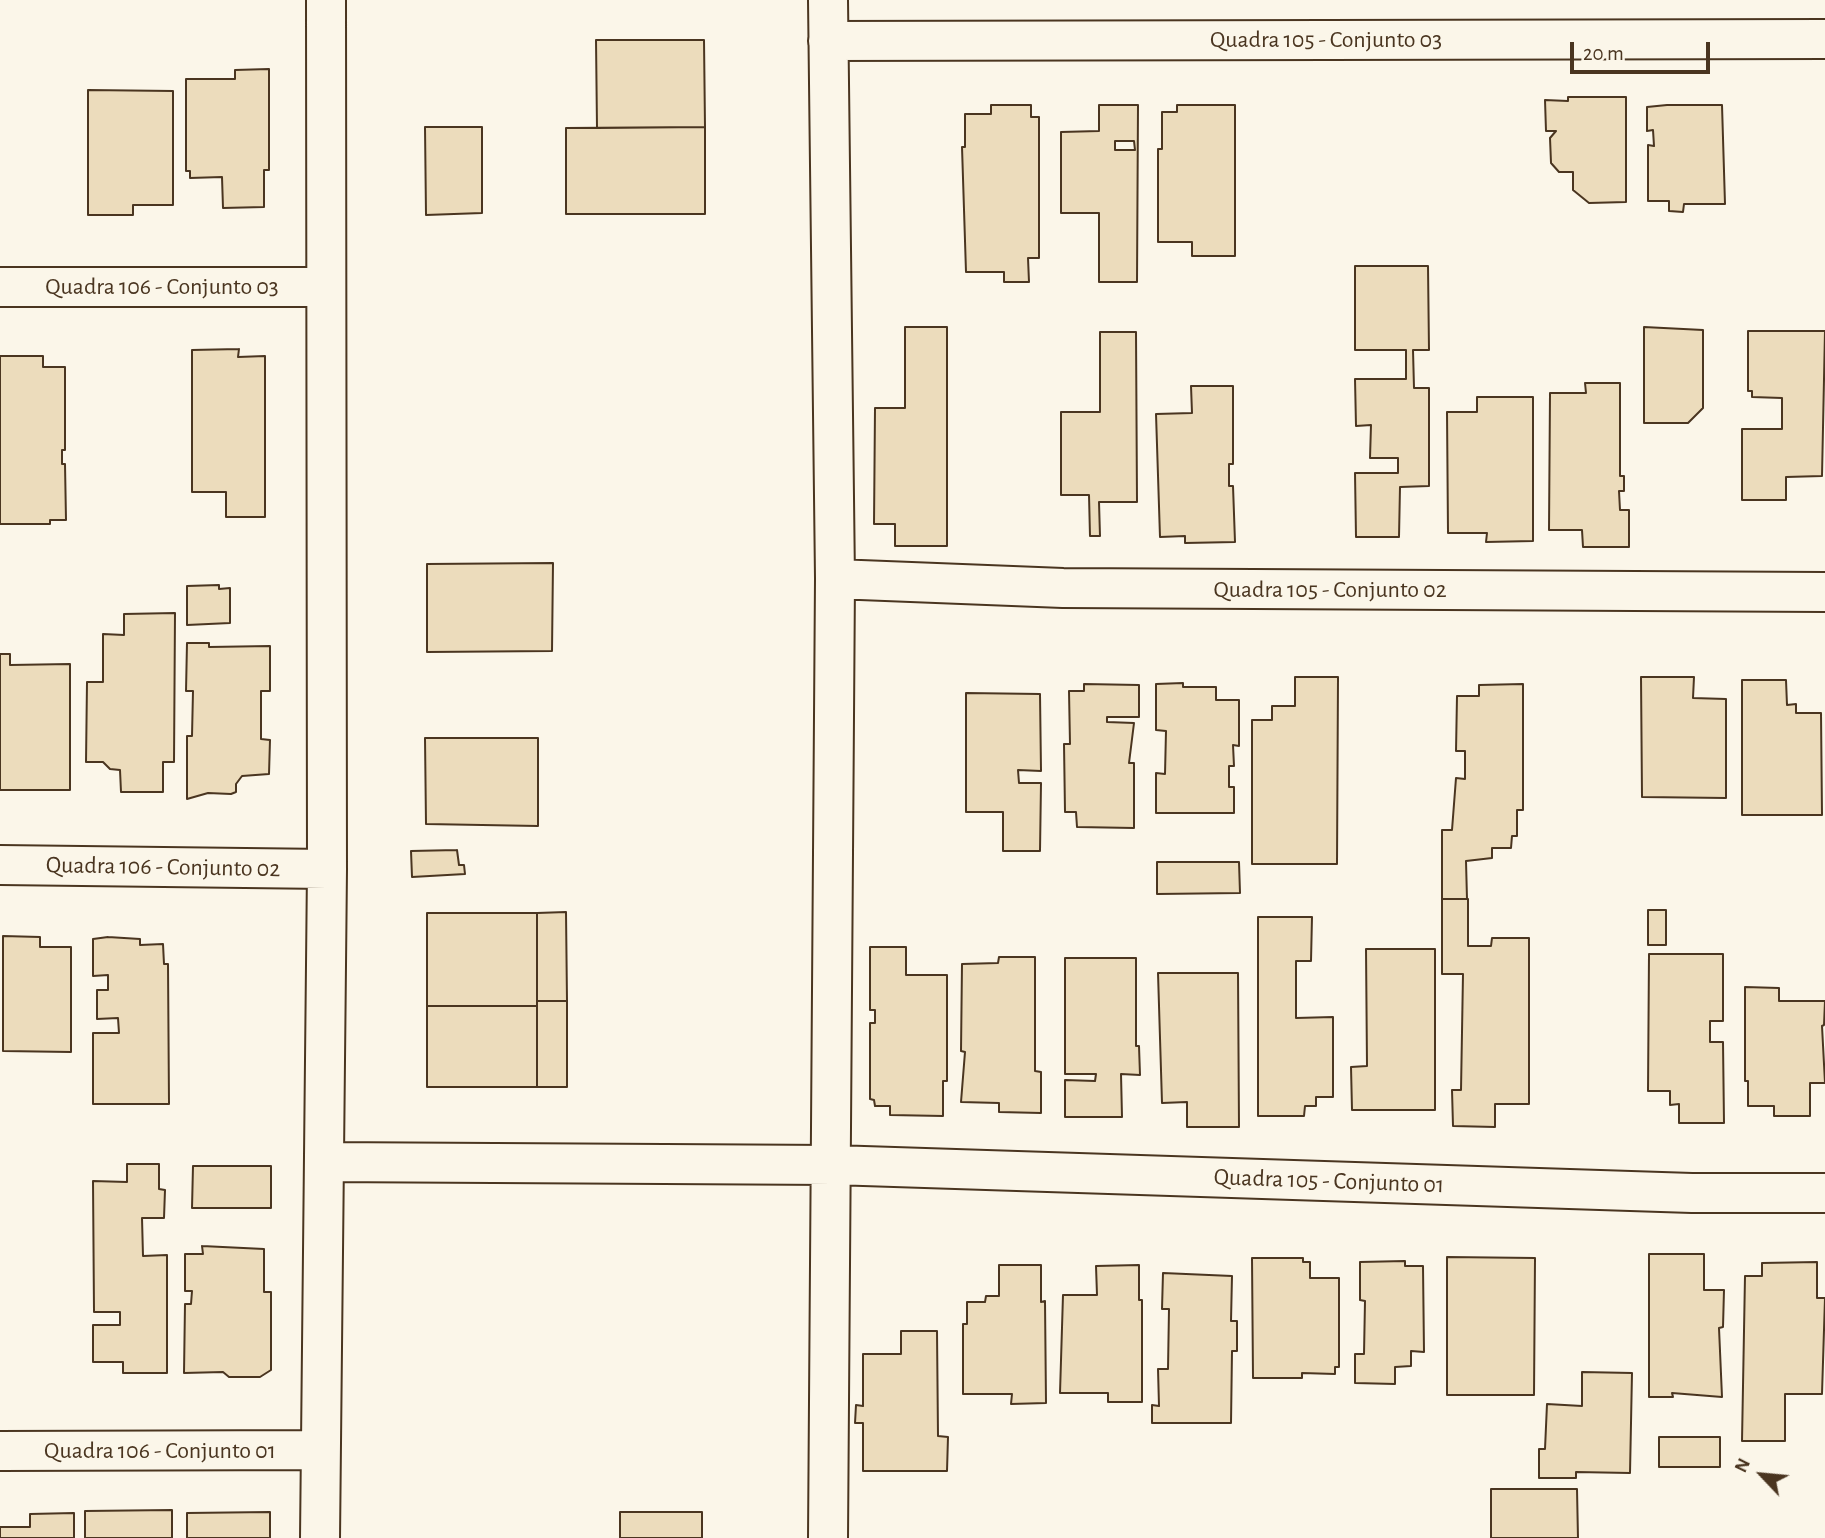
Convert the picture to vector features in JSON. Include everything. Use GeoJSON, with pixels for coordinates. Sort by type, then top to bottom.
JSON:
{"type":"FeatureCollection","features":[{"type":"Feature","properties":{"kind":"street"},"geometry":{"type":"LineString","coordinates":[[320,1538],[327,869],[326,0]]}},
{"type":"Feature","properties":{"kind":"street"},"geometry":{"type":"LineString","coordinates":[[828,0],[835,579],[833,1165],[828,1538]]}},
{"type":"Feature","properties":{"kind":"street","name":"Quadra 105 - Conjunto 03"},"geometry":{"type":"LineString","coordinates":[[828,41],[1825,39]]}},
{"type":"Feature","properties":{"kind":"street","name":"Quadra 106 - Conjunto 03"},"geometry":{"type":"LineString","coordinates":[[0,287],[325,287]]}},
{"type":"Feature","properties":{"kind":"street","name":"Quadra 105 - Conjunto 02"},"geometry":{"type":"LineString","coordinates":[[835,579],[1063,589],[1825,593]]}},
{"type":"Feature","properties":{"kind":"street","name":"Quadra 106 - Conjunto 02"},"geometry":{"type":"LineString","coordinates":[[0,865],[327,869]]}},
{"type":"Feature","properties":{"kind":"street","name":"Quadra 105 - Conjunto 01"},"geometry":{"type":"LineString","coordinates":[[325,1162],[833,1165],[1692,1193],[1825,1193]]}},
{"type":"Feature","properties":{"kind":"street","name":"Quadra 106 - Conjunto 01"},"geometry":{"type":"LineString","coordinates":[[0,1451],[320,1450]]}},
{"type":"Feature","properties":{"kind":"building"},"geometry":{"type":"Polygon","coordinates":[[[596,40],[704,40],[705,127],[597,128],[596,40]]]}},
{"type":"Feature","properties":{"kind":"building"},"geometry":{"type":"Polygon","coordinates":[[[269,69],[269,170],[264,170],[264,207],[223,208],[222,177],[190,178],[190,171],[186,171],[186,79],[235,79],[235,70],[269,69]]]}},
{"type":"Feature","properties":{"kind":"building"},"geometry":{"type":"Polygon","coordinates":[[[88,90],[173,91],[173,205],[133,205],[133,215],[88,215],[88,90]]]}},
{"type":"Feature","properties":{"kind":"building"},"geometry":{"type":"Polygon","coordinates":[[[1568,97],[1626,97],[1626,202],[1589,203],[1573,190],[1573,172],[1559,172],[1551,163],[1550,138],[1556,131],[1546,131],[1545,100],[1568,101],[1568,97]]]}},
{"type":"Feature","properties":{"kind":"building"},"geometry":{"type":"Polygon","coordinates":[[[991,105],[1031,105],[1031,117],[1039,117],[1039,258],[1028,258],[1029,282],[1004,282],[1004,272],[966,272],[962,147],[965,147],[965,114],[991,114],[991,105]]]}},
{"type":"Feature","properties":{"kind":"building"},"geometry":{"type":"Polygon","coordinates":[[[1099,105],[1138,105],[1137,282],[1099,282],[1099,213],[1061,213],[1061,132],[1099,131],[1099,105]],[[1115,141],[1115,150],[1135,150],[1134,141],[1115,141]]]}},
{"type":"Feature","properties":{"kind":"building"},"geometry":{"type":"Polygon","coordinates":[[[1177,105],[1235,105],[1235,256],[1192,256],[1192,242],[1158,242],[1158,149],[1162,149],[1162,112],[1177,112],[1177,105]]]}},
{"type":"Feature","properties":{"kind":"building"},"geometry":{"type":"Polygon","coordinates":[[[1722,105],[1725,204],[1684,204],[1683,212],[1669,211],[1669,201],[1648,201],[1648,145],[1654,146],[1653,130],[1647,131],[1647,107],[1722,105]]]}},
{"type":"Feature","properties":{"kind":"building"},"geometry":{"type":"Polygon","coordinates":[[[425,127],[482,127],[482,213],[426,215],[425,127]]]}},
{"type":"Feature","properties":{"kind":"building"},"geometry":{"type":"Polygon","coordinates":[[[705,127],[705,214],[566,214],[566,128],[705,127]]]}},
{"type":"Feature","properties":{"kind":"building"},"geometry":{"type":"Polygon","coordinates":[[[1355,266],[1428,266],[1429,350],[1413,350],[1414,388],[1429,388],[1429,486],[1400,487],[1399,537],[1356,537],[1355,473],[1398,473],[1398,458],[1370,458],[1371,425],[1356,426],[1355,379],[1406,379],[1406,350],[1355,350],[1355,266]]]}},
{"type":"Feature","properties":{"kind":"building"},"geometry":{"type":"Polygon","coordinates":[[[905,327],[947,327],[947,546],[895,546],[895,524],[874,524],[875,408],[905,408],[905,327]]]}},
{"type":"Feature","properties":{"kind":"building"},"geometry":{"type":"Polygon","coordinates":[[[1644,327],[1703,330],[1703,408],[1688,423],[1644,423],[1644,327]]]}},
{"type":"Feature","properties":{"kind":"building"},"geometry":{"type":"Polygon","coordinates":[[[1748,331],[1825,331],[1822,476],[1786,477],[1786,500],[1742,500],[1742,429],[1782,429],[1782,398],[1752,397],[1752,391],[1748,391],[1748,331]]]}},
{"type":"Feature","properties":{"kind":"building"},"geometry":{"type":"Polygon","coordinates":[[[1100,332],[1136,332],[1137,502],[1099,502],[1100,536],[1090,536],[1089,495],[1061,495],[1061,412],[1100,412],[1100,332]]]}},
{"type":"Feature","properties":{"kind":"building"},"geometry":{"type":"Polygon","coordinates":[[[239,349],[238,357],[265,356],[265,517],[226,517],[226,492],[192,492],[192,350],[239,349]]]}},
{"type":"Feature","properties":{"kind":"building"},"geometry":{"type":"Polygon","coordinates":[[[0,356],[43,356],[43,367],[65,367],[65,450],[62,450],[62,464],[65,464],[66,520],[50,520],[50,524],[0,524],[0,356]]]}},
{"type":"Feature","properties":{"kind":"building"},"geometry":{"type":"Polygon","coordinates":[[[1585,383],[1620,383],[1620,476],[1624,476],[1624,491],[1619,491],[1620,510],[1629,510],[1629,547],[1583,547],[1582,530],[1549,530],[1550,393],[1586,393],[1585,383]]]}},
{"type":"Feature","properties":{"kind":"building"},"geometry":{"type":"Polygon","coordinates":[[[1191,386],[1233,386],[1233,464],[1229,464],[1229,486],[1233,486],[1235,542],[1185,543],[1185,536],[1160,537],[1156,414],[1192,413],[1191,386]]]}},
{"type":"Feature","properties":{"kind":"building"},"geometry":{"type":"Polygon","coordinates":[[[1477,397],[1533,397],[1533,541],[1486,542],[1487,533],[1448,533],[1447,412],[1477,412],[1477,397]]]}},
{"type":"Feature","properties":{"kind":"building"},"geometry":{"type":"Polygon","coordinates":[[[553,563],[552,651],[427,652],[427,564],[553,563]]]}},
{"type":"Feature","properties":{"kind":"building"},"geometry":{"type":"Polygon","coordinates":[[[219,585],[219,589],[230,588],[230,623],[187,625],[187,586],[219,585]]]}},
{"type":"Feature","properties":{"kind":"building"},"geometry":{"type":"Polygon","coordinates":[[[175,613],[174,762],[163,762],[163,792],[121,792],[120,770],[110,769],[103,762],[86,762],[87,682],[103,682],[103,634],[124,635],[124,614],[175,613]]]}},
{"type":"Feature","properties":{"kind":"building"},"geometry":{"type":"Polygon","coordinates":[[[187,643],[209,643],[209,647],[270,646],[270,691],[261,691],[261,739],[270,740],[269,774],[242,776],[236,784],[236,792],[231,794],[208,793],[187,799],[187,736],[192,736],[193,691],[186,691],[187,643]]]}},
{"type":"Feature","properties":{"kind":"building"},"geometry":{"type":"Polygon","coordinates":[[[0,654],[10,654],[10,665],[70,664],[70,790],[0,790],[0,654]]]}},
{"type":"Feature","properties":{"kind":"building"},"geometry":{"type":"Polygon","coordinates":[[[1295,677],[1338,677],[1337,864],[1252,864],[1252,720],[1272,720],[1272,706],[1295,706],[1295,677]]]}},
{"type":"Feature","properties":{"kind":"building"},"geometry":{"type":"Polygon","coordinates":[[[1641,677],[1694,677],[1693,698],[1726,699],[1726,798],[1642,797],[1641,677]]]}},
{"type":"Feature","properties":{"kind":"building"},"geometry":{"type":"Polygon","coordinates":[[[1742,680],[1786,680],[1787,705],[1796,704],[1796,713],[1821,713],[1822,815],[1742,815],[1742,680]]]}},
{"type":"Feature","properties":{"kind":"building"},"geometry":{"type":"Polygon","coordinates":[[[1183,683],[1183,687],[1216,687],[1216,700],[1239,700],[1239,746],[1233,745],[1234,766],[1229,766],[1229,787],[1234,787],[1234,813],[1156,813],[1156,773],[1165,774],[1166,731],[1156,730],[1156,684],[1183,683]]]}},
{"type":"Feature","properties":{"kind":"building"},"geometry":{"type":"Polygon","coordinates":[[[1084,684],[1139,685],[1139,717],[1107,717],[1107,722],[1134,723],[1129,763],[1134,763],[1134,828],[1077,827],[1076,812],[1065,812],[1064,744],[1070,744],[1069,691],[1084,691],[1084,684]]]}},
{"type":"Feature","properties":{"kind":"building"},"geometry":{"type":"Polygon","coordinates":[[[1523,684],[1523,810],[1517,810],[1517,836],[1512,836],[1511,848],[1492,848],[1492,858],[1466,861],[1467,899],[1442,899],[1442,830],[1452,830],[1456,778],[1465,779],[1465,751],[1456,751],[1457,696],[1479,696],[1479,685],[1523,684]]]}},
{"type":"Feature","properties":{"kind":"building"},"geometry":{"type":"Polygon","coordinates":[[[966,693],[1040,694],[1041,771],[1018,770],[1019,783],[1041,783],[1040,851],[1003,851],[1003,812],[966,812],[966,693]]]}},
{"type":"Feature","properties":{"kind":"building"},"geometry":{"type":"Polygon","coordinates":[[[425,738],[538,738],[538,826],[426,824],[425,738]]]}},
{"type":"Feature","properties":{"kind":"building"},"geometry":{"type":"Polygon","coordinates":[[[457,850],[459,865],[464,865],[465,874],[412,877],[411,851],[457,850]]]}},
{"type":"Feature","properties":{"kind":"building"},"geometry":{"type":"Polygon","coordinates":[[[1157,862],[1239,862],[1240,893],[1157,894],[1157,862]]]}},
{"type":"Feature","properties":{"kind":"building"},"geometry":{"type":"Polygon","coordinates":[[[1442,899],[1468,899],[1468,946],[1491,946],[1492,938],[1529,938],[1529,1104],[1495,1104],[1495,1127],[1453,1126],[1452,1090],[1461,1090],[1463,974],[1442,974],[1442,899]]]}},
{"type":"Feature","properties":{"kind":"building"},"geometry":{"type":"Polygon","coordinates":[[[1648,910],[1666,910],[1666,945],[1648,945],[1648,910]]]}},
{"type":"Feature","properties":{"kind":"building"},"geometry":{"type":"Polygon","coordinates":[[[566,912],[567,1001],[537,1001],[537,913],[566,912]]]}},
{"type":"Feature","properties":{"kind":"building"},"geometry":{"type":"Polygon","coordinates":[[[427,913],[537,913],[537,1006],[427,1006],[427,913]]]}},
{"type":"Feature","properties":{"kind":"building"},"geometry":{"type":"Polygon","coordinates":[[[1258,917],[1312,917],[1311,961],[1296,961],[1296,1018],[1333,1017],[1333,1097],[1316,1097],[1316,1106],[1305,1106],[1304,1116],[1258,1116],[1258,917]]]}},
{"type":"Feature","properties":{"kind":"building"},"geometry":{"type":"Polygon","coordinates":[[[3,936],[40,937],[40,947],[71,947],[71,1052],[3,1051],[3,936]]]}},
{"type":"Feature","properties":{"kind":"building"},"geometry":{"type":"Polygon","coordinates":[[[93,939],[140,939],[140,945],[163,944],[164,964],[168,964],[169,1104],[93,1104],[93,1033],[119,1033],[118,1018],[97,1019],[97,990],[108,990],[108,975],[93,976],[93,939]]]}},
{"type":"Feature","properties":{"kind":"building"},"geometry":{"type":"Polygon","coordinates":[[[870,947],[906,947],[906,975],[947,975],[947,1081],[943,1081],[943,1116],[890,1115],[890,1106],[875,1106],[874,1100],[870,1099],[870,1023],[875,1023],[875,1010],[870,1010],[870,947]]]}},
{"type":"Feature","properties":{"kind":"building"},"geometry":{"type":"Polygon","coordinates":[[[1366,949],[1435,949],[1435,1110],[1352,1110],[1351,1067],[1367,1066],[1366,949]]]}},
{"type":"Feature","properties":{"kind":"building"},"geometry":{"type":"Polygon","coordinates":[[[1649,954],[1723,954],[1723,1021],[1710,1021],[1710,1042],[1723,1042],[1724,1123],[1679,1123],[1679,1104],[1670,1105],[1670,1091],[1648,1091],[1649,954]]]}},
{"type":"Feature","properties":{"kind":"building"},"geometry":{"type":"Polygon","coordinates":[[[999,957],[1035,957],[1035,1071],[1041,1072],[1041,1113],[999,1112],[999,1103],[961,1102],[965,1052],[961,1051],[962,964],[998,963],[999,957]]]}},
{"type":"Feature","properties":{"kind":"building"},"geometry":{"type":"Polygon","coordinates":[[[1065,958],[1136,958],[1136,1046],[1139,1046],[1140,1075],[1121,1074],[1122,1117],[1065,1117],[1065,1080],[1095,1081],[1096,1074],[1065,1074],[1065,958]]]}},
{"type":"Feature","properties":{"kind":"building"},"geometry":{"type":"Polygon","coordinates":[[[1158,973],[1238,973],[1239,1127],[1187,1127],[1187,1102],[1162,1103],[1158,973]]]}},
{"type":"Feature","properties":{"kind":"building"},"geometry":{"type":"Polygon","coordinates":[[[1745,987],[1779,988],[1779,1001],[1825,1001],[1822,1026],[1825,1083],[1810,1083],[1810,1116],[1774,1116],[1774,1106],[1748,1106],[1748,1081],[1745,1081],[1745,987]]]}},
{"type":"Feature","properties":{"kind":"building"},"geometry":{"type":"Polygon","coordinates":[[[537,1001],[567,1001],[567,1087],[537,1087],[537,1001]]]}},
{"type":"Feature","properties":{"kind":"building"},"geometry":{"type":"Polygon","coordinates":[[[427,1006],[537,1006],[537,1087],[427,1087],[427,1006]]]}},
{"type":"Feature","properties":{"kind":"building"},"geometry":{"type":"Polygon","coordinates":[[[127,1164],[159,1164],[159,1189],[165,1190],[164,1218],[142,1218],[143,1256],[167,1255],[167,1373],[123,1373],[123,1362],[93,1362],[93,1325],[120,1325],[120,1312],[94,1312],[93,1181],[127,1182],[127,1164]]]}},
{"type":"Feature","properties":{"kind":"building"},"geometry":{"type":"Polygon","coordinates":[[[193,1166],[271,1166],[271,1208],[192,1208],[193,1166]]]}},
{"type":"Feature","properties":{"kind":"building"},"geometry":{"type":"Polygon","coordinates":[[[202,1246],[264,1249],[264,1292],[271,1292],[271,1370],[260,1377],[229,1377],[223,1372],[184,1373],[185,1304],[191,1304],[192,1291],[185,1291],[185,1254],[203,1254],[202,1246]]]}},
{"type":"Feature","properties":{"kind":"building"},"geometry":{"type":"Polygon","coordinates":[[[1649,1254],[1704,1254],[1704,1290],[1724,1290],[1723,1327],[1719,1328],[1722,1397],[1672,1393],[1673,1397],[1649,1397],[1649,1254]]]}},
{"type":"Feature","properties":{"kind":"building"},"geometry":{"type":"Polygon","coordinates":[[[1447,1257],[1535,1258],[1534,1395],[1447,1395],[1447,1257]]]}},
{"type":"Feature","properties":{"kind":"building"},"geometry":{"type":"Polygon","coordinates":[[[1252,1258],[1303,1258],[1303,1262],[1310,1262],[1310,1278],[1339,1278],[1339,1367],[1335,1367],[1335,1374],[1302,1373],[1302,1378],[1253,1378],[1252,1258]]]}},
{"type":"Feature","properties":{"kind":"building"},"geometry":{"type":"Polygon","coordinates":[[[1405,1261],[1405,1266],[1423,1266],[1424,1352],[1411,1351],[1411,1366],[1395,1367],[1395,1384],[1355,1383],[1355,1354],[1364,1354],[1365,1301],[1360,1300],[1360,1262],[1405,1261]]]}},
{"type":"Feature","properties":{"kind":"building"},"geometry":{"type":"Polygon","coordinates":[[[1817,1262],[1817,1298],[1825,1298],[1822,1394],[1785,1394],[1785,1441],[1742,1441],[1745,1276],[1762,1276],[1762,1263],[1817,1262]]]}},
{"type":"Feature","properties":{"kind":"building"},"geometry":{"type":"Polygon","coordinates":[[[999,1265],[1041,1265],[1041,1302],[1045,1301],[1046,1403],[1011,1404],[1012,1394],[963,1394],[963,1324],[967,1324],[967,1302],[985,1302],[986,1296],[999,1296],[999,1265]]]}},
{"type":"Feature","properties":{"kind":"building"},"geometry":{"type":"Polygon","coordinates":[[[1139,1265],[1139,1300],[1142,1300],[1142,1402],[1108,1402],[1108,1393],[1060,1393],[1063,1295],[1097,1295],[1096,1266],[1139,1265]]]}},
{"type":"Feature","properties":{"kind":"building"},"geometry":{"type":"Polygon","coordinates":[[[1163,1273],[1232,1276],[1231,1321],[1237,1321],[1237,1351],[1232,1351],[1231,1423],[1152,1423],[1152,1405],[1159,1406],[1158,1369],[1168,1369],[1169,1309],[1162,1309],[1163,1273]]]}},
{"type":"Feature","properties":{"kind":"building"},"geometry":{"type":"Polygon","coordinates":[[[901,1331],[937,1331],[938,1436],[948,1437],[947,1471],[863,1471],[863,1423],[855,1423],[856,1405],[863,1406],[863,1354],[901,1354],[901,1331]]]}},
{"type":"Feature","properties":{"kind":"building"},"geometry":{"type":"Polygon","coordinates":[[[1582,1372],[1632,1373],[1630,1473],[1576,1472],[1576,1478],[1539,1478],[1539,1449],[1545,1449],[1547,1404],[1582,1406],[1582,1372]]]}},
{"type":"Feature","properties":{"kind":"building"},"geometry":{"type":"Polygon","coordinates":[[[1659,1437],[1720,1437],[1720,1467],[1659,1467],[1659,1437]]]}},
{"type":"Feature","properties":{"kind":"building"},"geometry":{"type":"Polygon","coordinates":[[[1491,1489],[1577,1489],[1578,1538],[1491,1538],[1491,1489]]]}},
{"type":"Feature","properties":{"kind":"building"},"geometry":{"type":"Polygon","coordinates":[[[172,1510],[172,1538],[85,1538],[85,1511],[172,1510]]]}},
{"type":"Feature","properties":{"kind":"building"},"geometry":{"type":"Polygon","coordinates":[[[270,1512],[270,1538],[187,1538],[187,1513],[270,1512]]]}},
{"type":"Feature","properties":{"kind":"building"},"geometry":{"type":"Polygon","coordinates":[[[620,1512],[702,1512],[702,1538],[620,1538],[620,1512]]]}},
{"type":"Feature","properties":{"kind":"building"},"geometry":{"type":"Polygon","coordinates":[[[74,1513],[74,1538],[0,1538],[0,1527],[30,1527],[30,1514],[74,1513]]]}}]}
